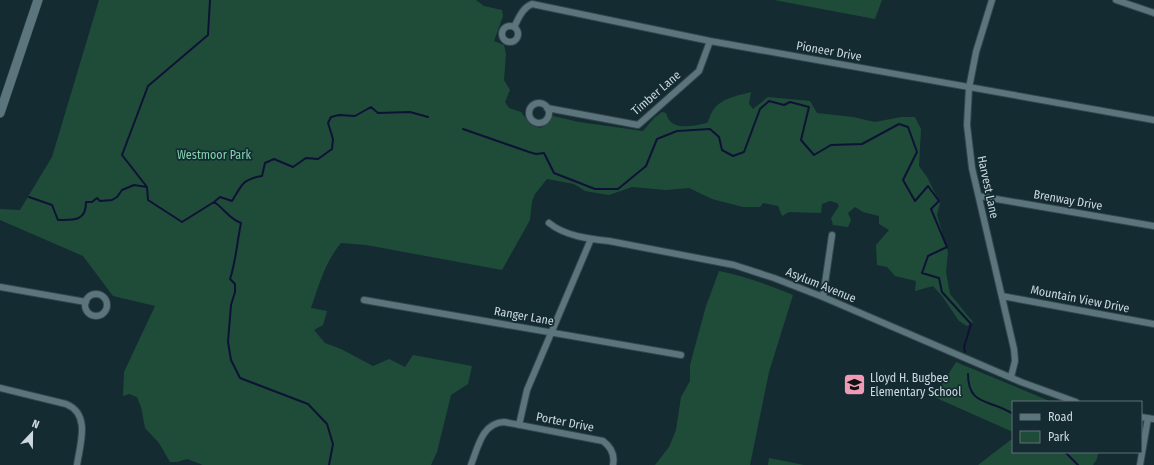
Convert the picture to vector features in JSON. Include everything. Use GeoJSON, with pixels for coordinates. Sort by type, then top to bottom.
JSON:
{"type":"FeatureCollection","features":[{"type":"Feature","properties":{"kind":"main road"},"geometry":{"type":"LineString","coordinates":[[0,113],[38,0]]}},
{"type":"Feature","properties":{"kind":"street","name":"Harvest Lane"},"geometry":{"type":"LineString","coordinates":[[992,0],[976,52],[969,88],[967,131],[972,168],[1015,357],[1015,366],[1011,377]]}},
{"type":"Feature","properties":{"kind":"street"},"geometry":{"type":"LineString","coordinates":[[1116,0],[1154,13]]}},
{"type":"Feature","properties":{"kind":"street","name":"Pioneer Drive"},"geometry":{"type":"LineString","coordinates":[[514,27],[526,6],[532,4],[710,41],[1154,120]]}},
{"type":"Feature","properties":{"kind":"street","name":"Timber Lane"},"geometry":{"type":"LineString","coordinates":[[547,108],[638,125],[698,71],[710,41]]}},
{"type":"Feature","properties":{"kind":"street","name":"Brenway Drive"},"geometry":{"type":"LineString","coordinates":[[979,196],[1154,226]]}},
{"type":"Feature","properties":{"kind":"street","name":"Asylum Avenue"},"geometry":{"type":"LineString","coordinates":[[549,223],[563,232],[591,239],[734,265],[774,278],[823,297],[1011,377],[1073,401]]}},
{"type":"Feature","properties":{"kind":"street"},"geometry":{"type":"LineString","coordinates":[[823,297],[832,235]]}},
{"type":"Feature","properties":{"kind":"street"},"geometry":{"type":"LineString","coordinates":[[519,425],[527,390],[553,332],[591,239]]}},
{"type":"Feature","properties":{"kind":"street"},"geometry":{"type":"LineString","coordinates":[[0,287],[86,302]]}},
{"type":"Feature","properties":{"kind":"street","name":"Mountain View Drive"},"geometry":{"type":"LineString","coordinates":[[1002,296],[1154,324]]}},
{"type":"Feature","properties":{"kind":"street","name":"Ranger Lane"},"geometry":{"type":"LineString","coordinates":[[364,300],[681,354]]}},
{"type":"Feature","properties":{"kind":"street"},"geometry":{"type":"LineString","coordinates":[[0,388],[66,404],[74,408],[79,414],[82,424],[77,465]]}},
{"type":"Feature","properties":{"kind":"street"},"geometry":{"type":"LineString","coordinates":[[1140,465],[1151,418]]}},
{"type":"Feature","properties":{"kind":"street","name":"Porter Drive"},"geometry":{"type":"LineString","coordinates":[[471,465],[480,440],[489,427],[501,422],[603,441],[610,447],[612,452],[612,465]]}},
{"type":"Feature","properties":{"kind":"green space","name":"Westmoor Park"},"geometry":{"type":"Polygon","coordinates":[[[99,0],[476,0],[484,6],[502,10],[503,16],[494,41],[504,45],[506,54],[504,80],[510,90],[505,102],[509,108],[521,112],[531,125],[541,128],[553,116],[579,122],[643,131],[654,118],[662,112],[666,113],[668,119],[677,125],[689,126],[707,123],[715,107],[735,96],[751,92],[749,104],[753,109],[768,97],[810,101],[817,113],[853,117],[875,122],[901,117],[915,117],[921,129],[919,166],[927,177],[940,203],[937,215],[948,252],[946,272],[950,294],[973,322],[967,326],[959,321],[942,296],[933,286],[915,291],[916,281],[895,276],[887,267],[877,265],[876,245],[889,230],[879,224],[879,216],[863,212],[855,207],[848,213],[851,220],[848,227],[833,225],[831,218],[839,206],[837,203],[830,201],[822,204],[821,213],[789,212],[782,216],[778,206],[763,203],[760,207],[743,207],[712,199],[689,188],[666,190],[632,187],[609,195],[585,191],[574,184],[547,179],[535,194],[532,201],[530,220],[502,270],[366,245],[341,243],[335,250],[323,274],[311,308],[327,311],[323,325],[314,330],[325,343],[341,349],[373,366],[389,359],[405,367],[413,355],[472,366],[468,384],[451,395],[437,452],[431,465],[203,465],[187,459],[177,462],[170,462],[159,443],[145,428],[141,407],[137,397],[129,394],[123,396],[124,372],[155,306],[113,296],[83,256],[0,220],[0,209],[20,210],[52,157],[99,0]]]}},
{"type":"Feature","properties":{"kind":"green space"},"geometry":{"type":"Polygon","coordinates":[[[774,0],[882,0],[875,19],[774,0]]]}},
{"type":"Feature","properties":{"kind":"green space"},"geometry":{"type":"Polygon","coordinates":[[[719,271],[757,281],[793,295],[769,372],[750,465],[655,465],[669,447],[676,430],[681,397],[690,381],[690,365],[706,306],[719,271]]]}},
{"type":"Feature","properties":{"kind":"green space"},"geometry":{"type":"Polygon","coordinates":[[[956,362],[1050,401],[1012,401],[1012,432],[934,397],[956,362]]]}},
{"type":"Feature","properties":{"kind":"green space"},"geometry":{"type":"Polygon","coordinates":[[[1012,439],[1012,453],[1098,453],[1097,459],[1093,465],[978,465],[1012,439]]]}},
{"type":"Feature","properties":{"kind":"green space"},"geometry":{"type":"Polygon","coordinates":[[[769,458],[804,465],[768,465],[769,458]]]}},
{"type":"Feature","properties":{"kind":"waterway"},"geometry":{"type":"LineString","coordinates":[[210,0],[208,35],[148,86],[122,155],[147,187],[148,200],[182,222],[220,197],[232,201],[246,181],[262,176],[265,163],[274,159],[293,167],[306,158],[318,159],[332,149],[333,139],[328,123],[331,117],[339,115],[355,116],[371,107],[378,113],[410,112],[428,117]]}},
{"type":"Feature","properties":{"kind":"waterway"},"geometry":{"type":"LineString","coordinates":[[463,129],[529,152],[536,154],[544,153],[554,173],[595,189],[618,189],[646,166],[657,139],[677,131],[710,129],[719,137],[722,150],[733,156],[744,152],[760,109],[769,101],[784,105],[790,102],[809,107],[801,140],[814,155],[831,145],[862,144],[899,124],[908,127],[917,152],[903,180],[915,201],[928,186],[939,201],[931,209],[947,247],[928,256],[922,273],[939,278],[942,292],[971,324],[964,347],[965,352]]}},
{"type":"Feature","properties":{"kind":"waterway"},"geometry":{"type":"LineString","coordinates":[[29,197],[52,205],[58,220],[73,220],[84,213],[86,202],[92,202],[97,198],[100,201],[112,200],[117,197],[122,190],[134,185],[147,187]]}},
{"type":"Feature","properties":{"kind":"waterway"},"geometry":{"type":"LineString","coordinates":[[214,202],[233,219],[241,223],[230,279],[235,284],[235,292],[231,305],[228,342],[231,360],[240,378],[308,404],[327,424],[333,444],[329,465]]}},
{"type":"Feature","properties":{"kind":"waterway"},"geometry":{"type":"LineString","coordinates":[[968,374],[969,385],[976,397],[1012,413]]}},
{"type":"Feature","properties":{"kind":"waterway"},"geometry":{"type":"LineString","coordinates":[[1066,453],[1078,465]]}},
{"type":"Feature","properties":{"kind":"place","name":"Lloyd H. Bugbee Elementary School"},"geometry":{"type":"Point","coordinates":[854,385]}}]}
